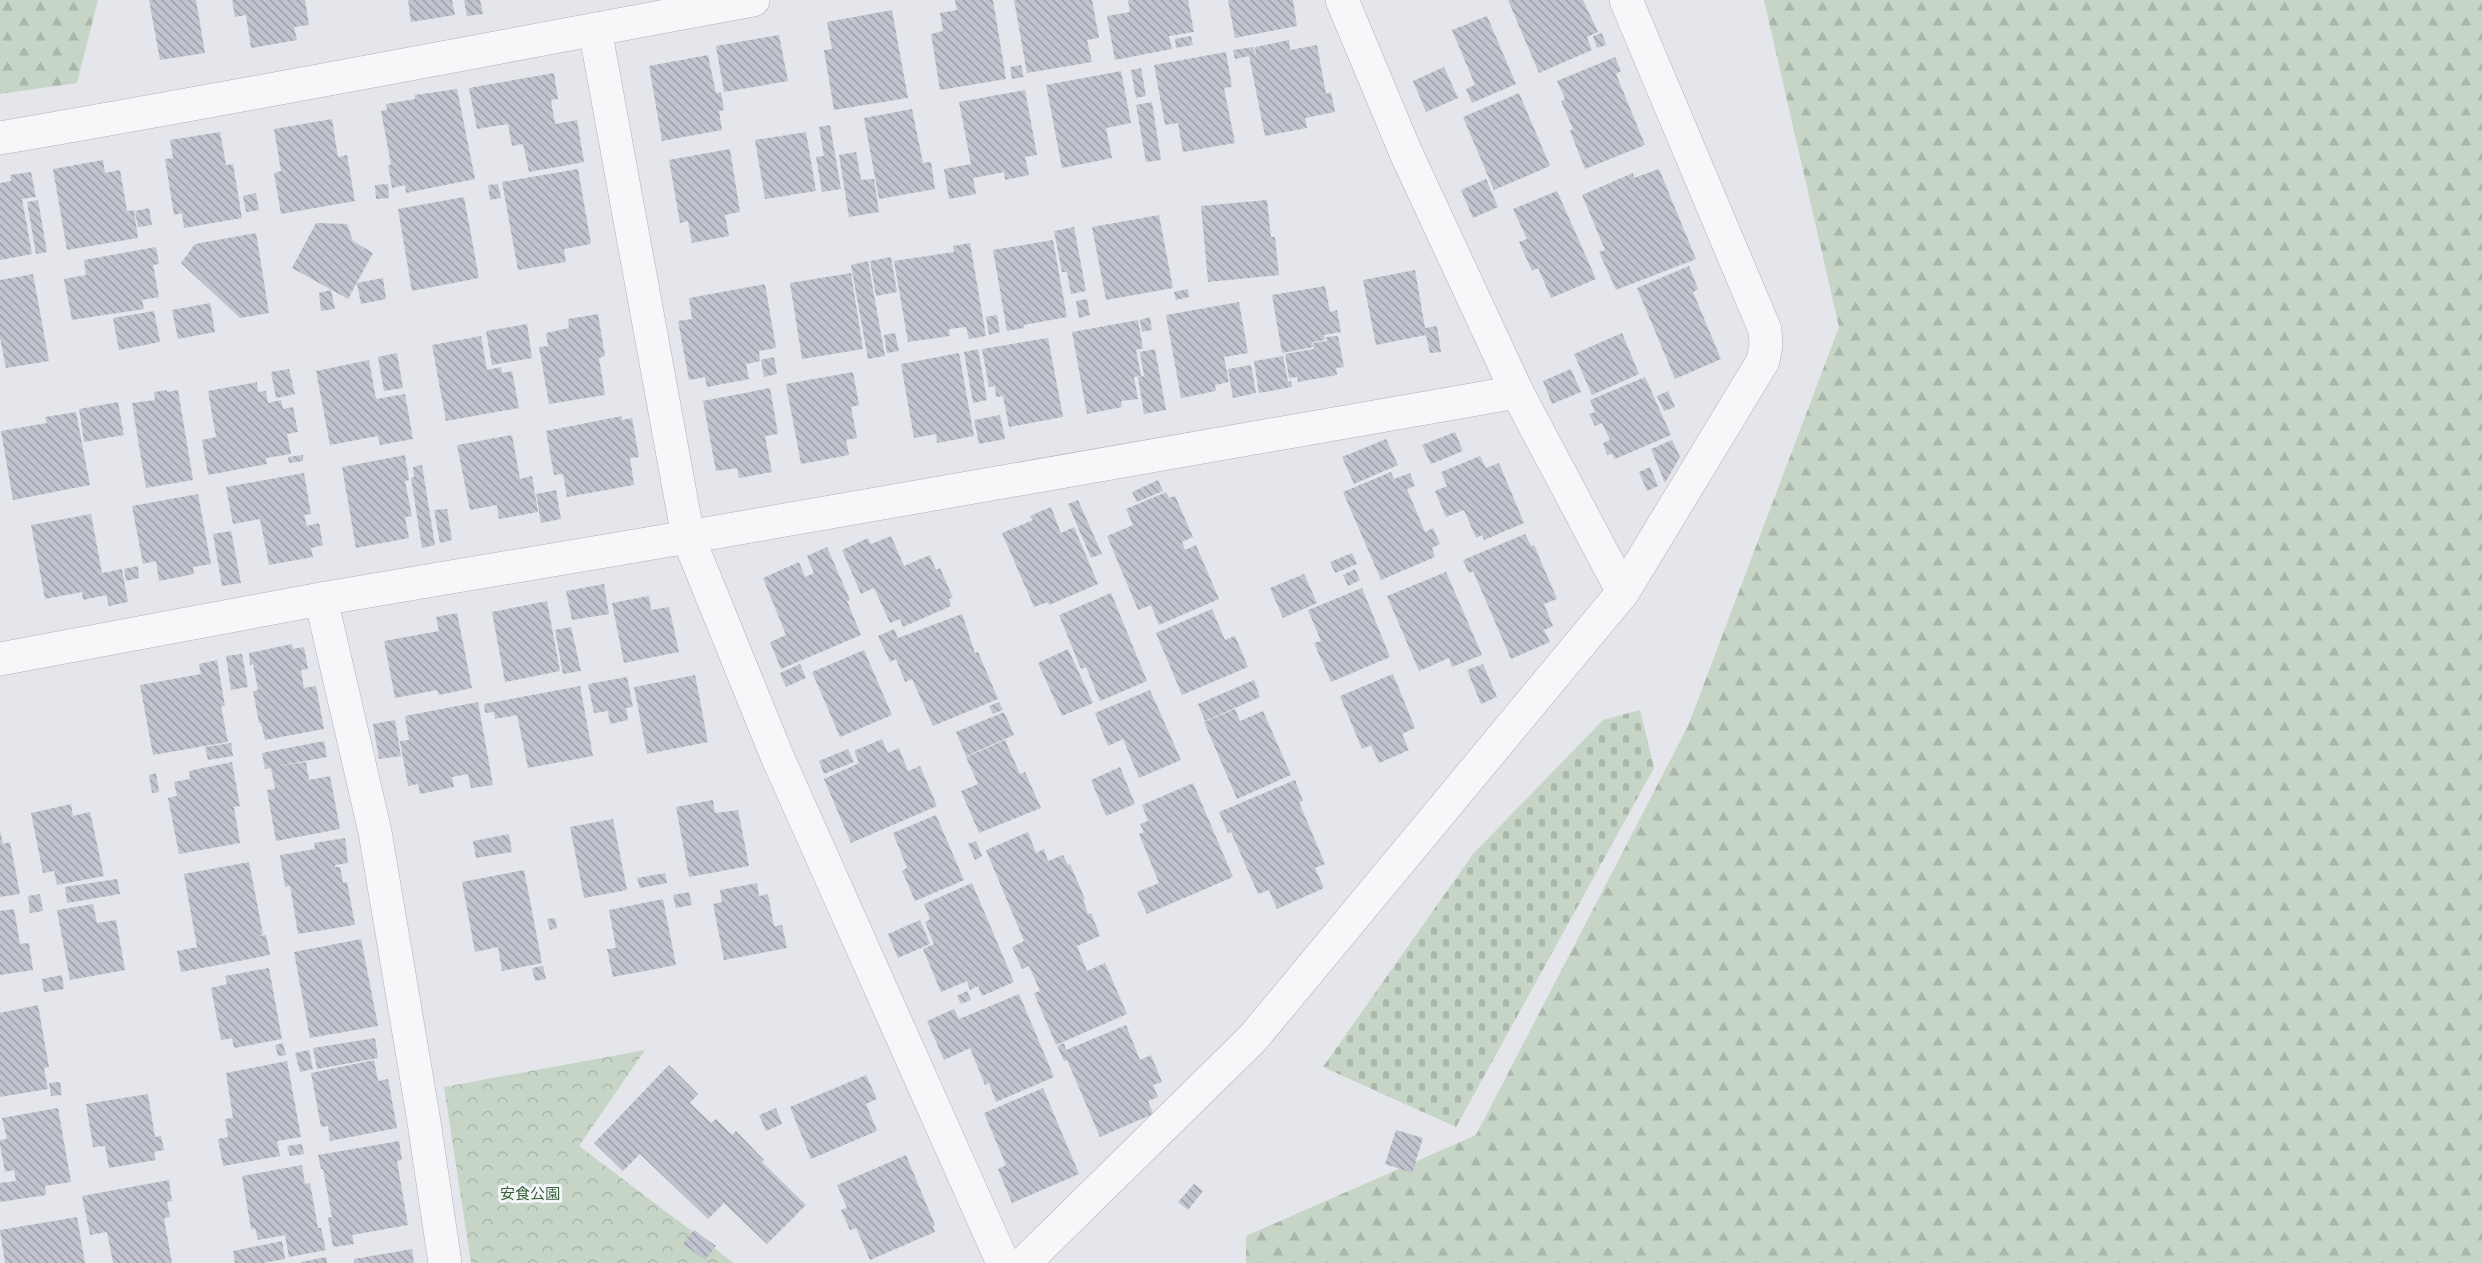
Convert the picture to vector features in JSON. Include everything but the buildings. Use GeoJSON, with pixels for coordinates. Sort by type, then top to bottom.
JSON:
{"type":"FeatureCollection","features":[{"type":"Feature","properties":{"kind":"street"},"geometry":{"type":"LineString","coordinates":[[0,138],[174,109],[753,0]]}},
{"type":"Feature","properties":{"kind":"street"},"geometry":{"type":"LineString","coordinates":[[1342,0],[1406,153],[1516,392],[1623,592]]}},
{"type":"Feature","properties":{"kind":"street"},"geometry":{"type":"LineString","coordinates":[[1024,1263],[1253,1038],[1623,592],[1763,361],[1766,345],[1765,330],[1626,0]]}},
{"type":"Feature","properties":{"kind":"street"},"geometry":{"type":"LineString","coordinates":[[595,29],[688,537],[777,756],[1003,1263]]}},
{"type":"Feature","properties":{"kind":"street"},"geometry":{"type":"LineString","coordinates":[[0,659],[321,598],[688,537],[1516,392]]}},
{"type":"Feature","properties":{"kind":"street"},"geometry":{"type":"LineString","coordinates":[[321,598],[375,832],[424,1122],[444,1263]]}},
{"type":"Feature","properties":{"kind":"green space"},"geometry":{"type":"Polygon","coordinates":[[[0,0],[98,0],[77,83],[0,94],[0,0]]]}},
{"type":"Feature","properties":{"kind":"green space"},"geometry":{"type":"Polygon","coordinates":[[[1764,0],[2482,0],[2482,1263],[1246,1263],[1246,1236],[1476,1135],[1688,726],[1839,327],[1764,0]]]}},
{"type":"Feature","properties":{"kind":"green space"},"geometry":{"type":"Polygon","coordinates":[[[1640,710],[1654,768],[1456,1127],[1323,1067],[1473,854],[1603,720],[1640,710]]]}},
{"type":"Feature","properties":{"kind":"green space","name":"安食公園"},"geometry":{"type":"Polygon","coordinates":[[[645,1050],[579,1146],[734,1263],[471,1263],[444,1087],[645,1050]]]}}]}
